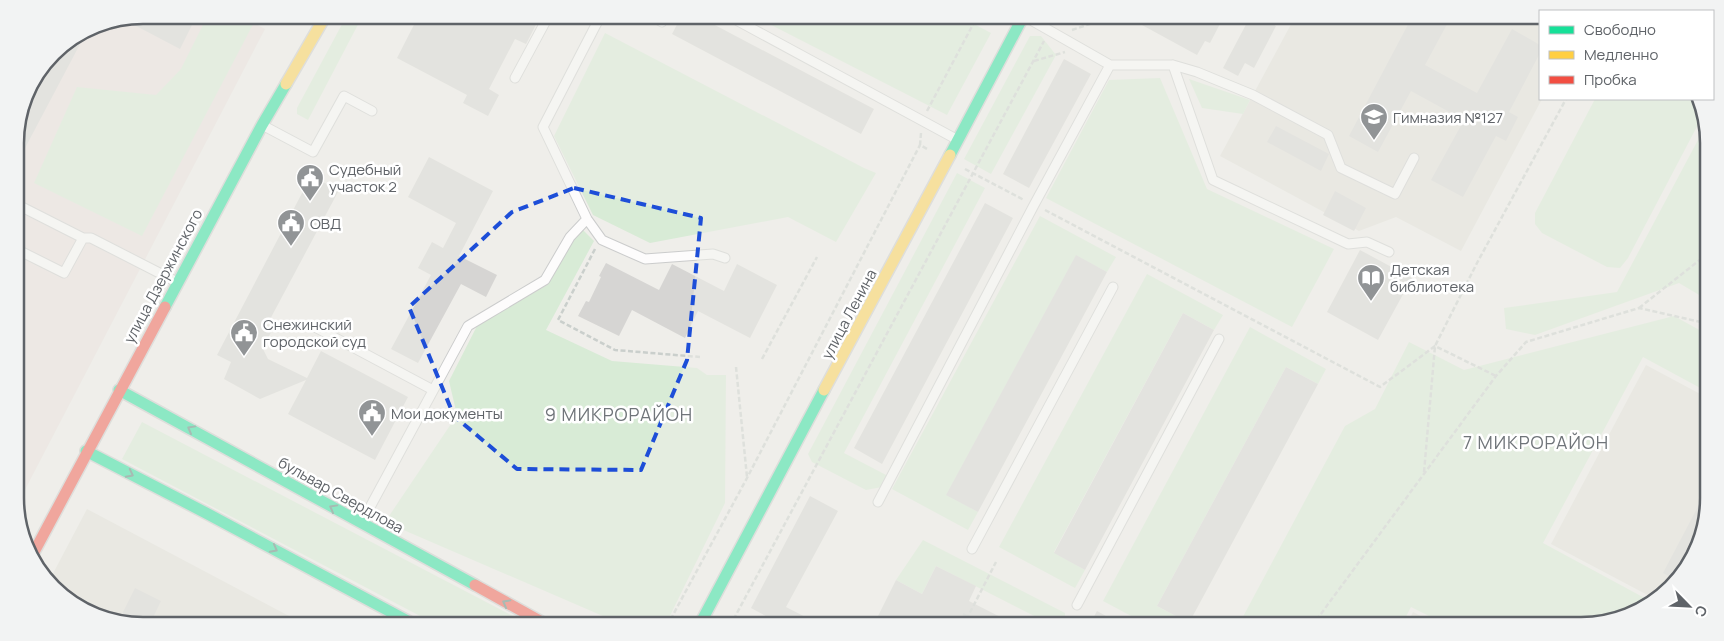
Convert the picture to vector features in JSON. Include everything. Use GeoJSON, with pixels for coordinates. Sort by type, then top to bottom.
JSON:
{"type":"FeatureCollection","features":[{"type":"Feature","properties":{"kind":"street","name":"улица Дзержинского"},"geometry":{"type":"LineString","coordinates":[[35,549],[86,451],[262,125],[321,24]]}},
{"type":"Feature","properties":{"kind":"street","name":"улица Ленина"},"geometry":{"type":"LineString","coordinates":[[704,617],[959,140],[1018,24]]}},
{"type":"Feature","properties":{"kind":"street","name":"бульвар Свердлова"},"geometry":{"type":"LineString","coordinates":[[119,390],[532,617]]}},
{"type":"Feature","properties":{"kind":"street"},"geometry":{"type":"LineString","coordinates":[[86,451],[400,617]]}},
{"type":"Feature","properties":{"kind":"lane"},"geometry":{"type":"LineString","coordinates":[[515,78],[544,24]]}},
{"type":"Feature","properties":{"kind":"lane"},"geometry":{"type":"LineString","coordinates":[[596,24],[543,127],[587,219],[602,240],[645,259],[713,254],[725,258]]}},
{"type":"Feature","properties":{"kind":"lane"},"geometry":{"type":"LineString","coordinates":[[744,24],[959,140]]}},
{"type":"Feature","properties":{"kind":"lane"},"geometry":{"type":"LineString","coordinates":[[1039,24],[1110,65],[1173,65],[1196,72],[1253,95],[1328,135],[1341,168],[1395,194],[1414,158]]}},
{"type":"Feature","properties":{"kind":"lane"},"geometry":{"type":"LineString","coordinates":[[878,502],[1110,65]]}},
{"type":"Feature","properties":{"kind":"lane"},"geometry":{"type":"LineString","coordinates":[[1173,65],[1213,180],[1348,244],[1367,242],[1389,252]]}},
{"type":"Feature","properties":{"kind":"lane"},"geometry":{"type":"LineString","coordinates":[[262,125],[313,152],[344,96],[372,111]]}},
{"type":"Feature","properties":{"kind":"lane"},"geometry":{"type":"LineString","coordinates":[[24,208],[84,238],[91,238],[177,282]]}},
{"type":"Feature","properties":{"kind":"lane"},"geometry":{"type":"LineString","coordinates":[[362,524],[468,326],[545,280],[570,237],[587,219]]}},
{"type":"Feature","properties":{"kind":"lane"},"geometry":{"type":"LineString","coordinates":[[24,252],[64,272],[84,238]]}},
{"type":"Feature","properties":{"kind":"lane"},"geometry":{"type":"LineString","coordinates":[[972,549],[1112,286]]}},
{"type":"Feature","properties":{"kind":"lane"},"geometry":{"type":"LineString","coordinates":[[313,326],[433,390]]}},
{"type":"Feature","properties":{"kind":"lane"},"geometry":{"type":"LineString","coordinates":[[1077,606],[1219,339]]}},
{"type":"Feature","properties":{"kind":"path"},"geometry":{"type":"LineString","coordinates":[[672,617],[747,478],[920,145],[922,120],[973,24]]}},
{"type":"Feature","properties":{"kind":"path"},"geometry":{"type":"LineString","coordinates":[[1058,35],[1090,24]]}},
{"type":"Feature","properties":{"kind":"path"},"geometry":{"type":"LineString","coordinates":[[735,617],[1050,30]]}},
{"type":"Feature","properties":{"kind":"path"},"geometry":{"type":"LineString","coordinates":[[1033,61],[1081,48]]}},
{"type":"Feature","properties":{"kind":"path"},"geometry":{"type":"LineString","coordinates":[[1424,474],[1435,346],[1476,263],[1565,100]]}},
{"type":"Feature","properties":{"kind":"path"},"geometry":{"type":"LineString","coordinates":[[920,145],[1380,387],[1435,346]]}},
{"type":"Feature","properties":{"kind":"path"},"geometry":{"type":"LineString","coordinates":[[602,240],[593,252],[558,320],[615,350],[700,358]]}},
{"type":"Feature","properties":{"kind":"path"},"geometry":{"type":"LineString","coordinates":[[762,359],[817,257]]}},
{"type":"Feature","properties":{"kind":"path"},"geometry":{"type":"LineString","coordinates":[[1319,617],[1496,376],[1526,342],[1639,308],[1700,260]]}},
{"type":"Feature","properties":{"kind":"path"},"geometry":{"type":"LineString","coordinates":[[1639,308],[1700,321]]}},
{"type":"Feature","properties":{"kind":"path"},"geometry":{"type":"LineString","coordinates":[[1435,346],[1496,376]]}},
{"type":"Feature","properties":{"kind":"path"},"geometry":{"type":"LineString","coordinates":[[736,367],[747,478]]}},
{"type":"Feature","properties":{"kind":"path"},"geometry":{"type":"LineString","coordinates":[[963,614],[967,616],[996,562]]}},
{"type":"Feature","properties":{"kind":"highlighted area"},"geometry":{"type":"Polygon","coordinates":[[[574,188],[701,218],[687,360],[641,470],[517,469],[454,416],[409,307],[512,212],[574,188]]]}},
{"type":"Feature","properties":{"kind":"shaded area"},"geometry":{"type":"Polygon","coordinates":[[[142,24],[255,24],[265,29],[24,492],[24,135],[26,119],[36,90],[48,70],[64,53],[83,40],[104,30],[142,24]]]}},
{"type":"Feature","properties":{"kind":"shaded area","name":"Гимназия №127"},"geometry":{"type":"Polygon","coordinates":[[[1291,24],[1539,24],[1539,100],[1541,100],[1461,251],[1396,217],[1359,231],[1220,156],[1291,24]]]}},
{"type":"Feature","properties":{"kind":"shaded area"},"geometry":{"type":"Polygon","coordinates":[[[1646,365],[1700,394],[1700,506],[1698,522],[1691,544],[1676,571],[1649,596],[1551,544],[1646,365]]]}},
{"type":"Feature","properties":{"kind":"shaded area"},"geometry":{"type":"Polygon","coordinates":[[[87,509],[291,617],[127,616],[104,611],[90,605],[64,588],[52,575],[87,509]]]}},
{"type":"Feature","properties":{"kind":"shaded area"},"geometry":{"type":"Polygon","coordinates":[[[1413,612],[1423,617],[1410,617],[1413,612]]]}},
{"type":"Feature","properties":{"kind":"green space"},"geometry":{"type":"Polygon","coordinates":[[[204,24],[253,24],[142,236],[34,183],[77,87],[156,95],[181,69],[204,24]]]}},
{"type":"Feature","properties":{"kind":"green space"},"geometry":{"type":"Polygon","coordinates":[[[342,24],[358,24],[308,120],[297,114],[297,108],[342,24]]]}},
{"type":"Feature","properties":{"kind":"green space"},"geometry":{"type":"Polygon","coordinates":[[[770,24],[974,24],[991,33],[947,115],[770,24]]]}},
{"type":"Feature","properties":{"kind":"green space"},"geometry":{"type":"Polygon","coordinates":[[[605,33],[876,173],[836,242],[788,217],[650,243],[593,215],[554,136],[605,33]]]}},
{"type":"Feature","properties":{"kind":"green space"},"geometry":{"type":"Polygon","coordinates":[[[1030,36],[1041,36],[1056,55],[991,174],[964,159],[1030,36]]]}},
{"type":"Feature","properties":{"kind":"green space"},"geometry":{"type":"Polygon","coordinates":[[[1160,78],[1207,189],[1334,249],[1292,327],[1046,198],[1109,80],[1160,78]]]}},
{"type":"Feature","properties":{"kind":"green space"},"geometry":{"type":"Polygon","coordinates":[[[1189,79],[1250,100],[1243,114],[1202,108],[1189,79]]]}},
{"type":"Feature","properties":{"kind":"green space"},"geometry":{"type":"Polygon","coordinates":[[[1594,100],[1692,100],[1698,124],[1628,258],[1620,268],[1607,267],[1542,233],[1535,224],[1535,213],[1594,100]]]}},
{"type":"Feature","properties":{"kind":"green space"},"geometry":{"type":"Polygon","coordinates":[[[1700,137],[1700,295],[1679,283],[1535,335],[1506,329],[1504,308],[1617,292],[1700,137]]]}},
{"type":"Feature","properties":{"kind":"green space"},"geometry":{"type":"Polygon","coordinates":[[[957,173],[985,188],[844,453],[888,476],[882,487],[866,490],[812,462],[808,454],[957,173]]]}},
{"type":"Feature","properties":{"kind":"green space"},"geometry":{"type":"Polygon","coordinates":[[[1040,216],[1116,257],[1107,272],[1076,256],[947,494],[978,512],[968,530],[892,489],[1040,216]]]}},
{"type":"Feature","properties":{"kind":"green space"},"geometry":{"type":"Polygon","coordinates":[[[582,229],[594,241],[546,330],[612,361],[697,368],[707,375],[726,375],[725,503],[669,617],[605,617],[385,522],[457,415],[449,381],[477,326],[547,285],[567,245],[582,229]]]}},
{"type":"Feature","properties":{"kind":"green space"},"geometry":{"type":"Polygon","coordinates":[[[1147,274],[1223,315],[1214,330],[1183,313],[1054,552],[1085,570],[1075,588],[999,547],[1147,274]]]}},
{"type":"Feature","properties":{"kind":"green space"},"geometry":{"type":"Polygon","coordinates":[[[1674,316],[1700,330],[1700,388],[1643,357],[1543,543],[1645,598],[1612,613],[1589,617],[1431,617],[1411,607],[1406,617],[1243,617],[1345,426],[1375,409],[1409,342],[1464,370],[1674,316]]]}},
{"type":"Feature","properties":{"kind":"green space"},"geometry":{"type":"Polygon","coordinates":[[[1250,327],[1326,369],[1318,384],[1286,367],[1157,606],[1178,617],[1133,617],[1103,601],[1250,327]]]}},
{"type":"Feature","properties":{"kind":"green space"},"geometry":{"type":"Polygon","coordinates":[[[142,422],[515,617],[422,617],[122,459],[142,422]]]}},
{"type":"Feature","properties":{"kind":"green space"},"geometry":{"type":"Polygon","coordinates":[[[923,540],[1065,613],[1065,617],[1036,617],[936,566],[922,594],[896,580],[923,540]]]}},
{"type":"Feature","properties":{"kind":"building"},"geometry":{"type":"Polygon","coordinates":[[[192,24],[180,49],[134,25],[192,24]]]}},
{"type":"Feature","properties":{"kind":"building"},"geometry":{"type":"Polygon","coordinates":[[[414,24],[536,24],[526,44],[515,39],[489,89],[499,95],[488,116],[463,103],[467,95],[397,58],[414,24]]]}},
{"type":"Feature","properties":{"kind":"building"},"geometry":{"type":"Polygon","coordinates":[[[677,24],[713,24],[874,109],[861,134],[672,34],[677,24]]]}},
{"type":"Feature","properties":{"kind":"building"},"geometry":{"type":"Polygon","coordinates":[[[1220,24],[1210,43],[1205,41],[1197,55],[1142,25],[1220,24]]]}},
{"type":"Feature","properties":{"kind":"building"},"geometry":{"type":"Polygon","coordinates":[[[1246,24],[1272,24],[1276,26],[1254,68],[1245,63],[1238,76],[1223,68],[1246,24]]]}},
{"type":"Feature","properties":{"kind":"building"},"geometry":{"type":"Polygon","coordinates":[[[1408,24],[1447,24],[1425,65],[1477,93],[1512,29],[1539,44],[1539,55],[1509,112],[1518,117],[1506,141],[1496,136],[1463,197],[1431,180],[1464,120],[1411,91],[1378,152],[1349,136],[1408,24]]]}},
{"type":"Feature","properties":{"kind":"building"},"geometry":{"type":"Polygon","coordinates":[[[82,41],[24,150],[26,119],[36,90],[48,70],[64,53],[82,41]]]}},
{"type":"Feature","properties":{"kind":"building"},"geometry":{"type":"Polygon","coordinates":[[[1064,59],[1091,74],[1029,188],[1003,174],[1064,59]]]}},
{"type":"Feature","properties":{"kind":"building"},"geometry":{"type":"Polygon","coordinates":[[[1276,126],[1329,154],[1321,171],[1267,142],[1276,126]]]}},
{"type":"Feature","properties":{"kind":"building"},"geometry":{"type":"Polygon","coordinates":[[[429,157],[493,191],[459,256],[497,275],[486,297],[461,284],[418,363],[391,349],[431,275],[418,268],[432,242],[443,248],[456,223],[408,197],[429,157]]]}},
{"type":"Feature","properties":{"kind":"building"},"geometry":{"type":"Polygon","coordinates":[[[311,176],[339,190],[267,325],[273,328],[263,349],[268,359],[307,378],[321,351],[408,397],[375,460],[288,414],[306,380],[260,399],[224,379],[231,362],[217,355],[311,176]]]}},
{"type":"Feature","properties":{"kind":"building"},"geometry":{"type":"Polygon","coordinates":[[[1335,191],[1366,208],[1354,231],[1323,215],[1335,191]]]}},
{"type":"Feature","properties":{"kind":"building"},"geometry":{"type":"Polygon","coordinates":[[[985,203],[1013,218],[882,464],[854,448],[985,203]]]}},
{"type":"Feature","properties":{"kind":"building"},"geometry":{"type":"Polygon","coordinates":[[[1360,250],[1412,278],[1378,340],[1327,312],[1360,250]]]}},
{"type":"Feature","properties":{"kind":"building"},"geometry":{"type":"Polygon","coordinates":[[[1076,255],[1107,272],[978,512],[946,495],[1076,255]]]}},
{"type":"Feature","properties":{"kind":"building"},"geometry":{"type":"Polygon","coordinates":[[[606,263],[659,290],[672,264],[724,291],[737,264],[777,285],[750,338],[698,311],[685,338],[632,310],[619,336],[578,316],[586,301],[589,302],[606,263]]]}},
{"type":"Feature","properties":{"kind":"building"},"geometry":{"type":"Polygon","coordinates":[[[1183,313],[1214,330],[1085,570],[1054,553],[1183,313]]]}},
{"type":"Feature","properties":{"kind":"building"},"geometry":{"type":"Polygon","coordinates":[[[1286,367],[1318,384],[1192,617],[1178,617],[1157,606],[1286,367]]]}},
{"type":"Feature","properties":{"kind":"building"},"geometry":{"type":"Polygon","coordinates":[[[810,496],[838,511],[786,607],[805,617],[768,617],[751,608],[810,496]]]}},
{"type":"Feature","properties":{"kind":"building"},"geometry":{"type":"Polygon","coordinates":[[[1700,503],[1694,537],[1684,558],[1670,577],[1663,573],[1700,503]]]}},
{"type":"Feature","properties":{"kind":"building"},"geometry":{"type":"Polygon","coordinates":[[[936,566],[976,586],[969,601],[1000,617],[878,617],[896,580],[922,594],[936,566]]]}},
{"type":"Feature","properties":{"kind":"building"},"geometry":{"type":"Polygon","coordinates":[[[135,588],[161,601],[153,617],[122,615],[135,588]]]}},
{"type":"Feature","properties":{"kind":"building"},"geometry":{"type":"Polygon","coordinates":[[[1097,611],[1108,617],[1094,617],[1097,611]]]}},
{"type":"Feature","properties":{"kind":"traffic: fast"},"geometry":{"type":"LineString","coordinates":[[950,155],[1019,24]]}},
{"type":"Feature","properties":{"kind":"traffic: fast"},"geometry":{"type":"LineString","coordinates":[[165,307],[262,125],[286,84]]}},
{"type":"Feature","properties":{"kind":"traffic: fast"},"geometry":{"type":"LineString","coordinates":[[119,390],[475,585]]}},
{"type":"Feature","properties":{"kind":"traffic: fast"},"geometry":{"type":"LineString","coordinates":[[704,617],[824,390]]}},
{"type":"Feature","properties":{"kind":"traffic: fast"},"geometry":{"type":"LineString","coordinates":[[86,451],[400,617]]}},
{"type":"Feature","properties":{"kind":"traffic: slow"},"geometry":{"type":"LineString","coordinates":[[286,84],[321,24]]}},
{"type":"Feature","properties":{"kind":"traffic: slow"},"geometry":{"type":"LineString","coordinates":[[824,390],[950,155]]}},
{"type":"Feature","properties":{"kind":"traffic: jam"},"geometry":{"type":"LineString","coordinates":[[35,550],[165,307]]}},
{"type":"Feature","properties":{"kind":"traffic: jam"},"geometry":{"type":"LineString","coordinates":[[475,585],[533,617]]}},
{"type":"Feature","properties":{"kind":"place","name":"Гимназия №127"},"geometry":{"type":"Point","coordinates":[1374,141]}},
{"type":"Feature","properties":{"kind":"place","name":"Судебный участок 2"},"geometry":{"type":"Point","coordinates":[310,202]}},
{"type":"Feature","properties":{"kind":"place","name":"ОВД"},"geometry":{"type":"Point","coordinates":[291,247]}},
{"type":"Feature","properties":{"kind":"place","name":"Детская библиотека"},"geometry":{"type":"Point","coordinates":[1371,302]}},
{"type":"Feature","properties":{"kind":"place","name":"Снежинский городской суд"},"geometry":{"type":"Point","coordinates":[244,357]}},
{"type":"Feature","properties":{"kind":"place","name":"Мои документы"},"geometry":{"type":"Point","coordinates":[372,437]}},
{"type":"Feature","properties":{"kind":"district","name":"9 МИКРОРАЙОН"},"geometry":{"type":"Point","coordinates":[619,414]}},
{"type":"Feature","properties":{"kind":"district","name":"7 МИКРОРАЙОН"},"geometry":{"type":"Point","coordinates":[1536,442]}}]}
